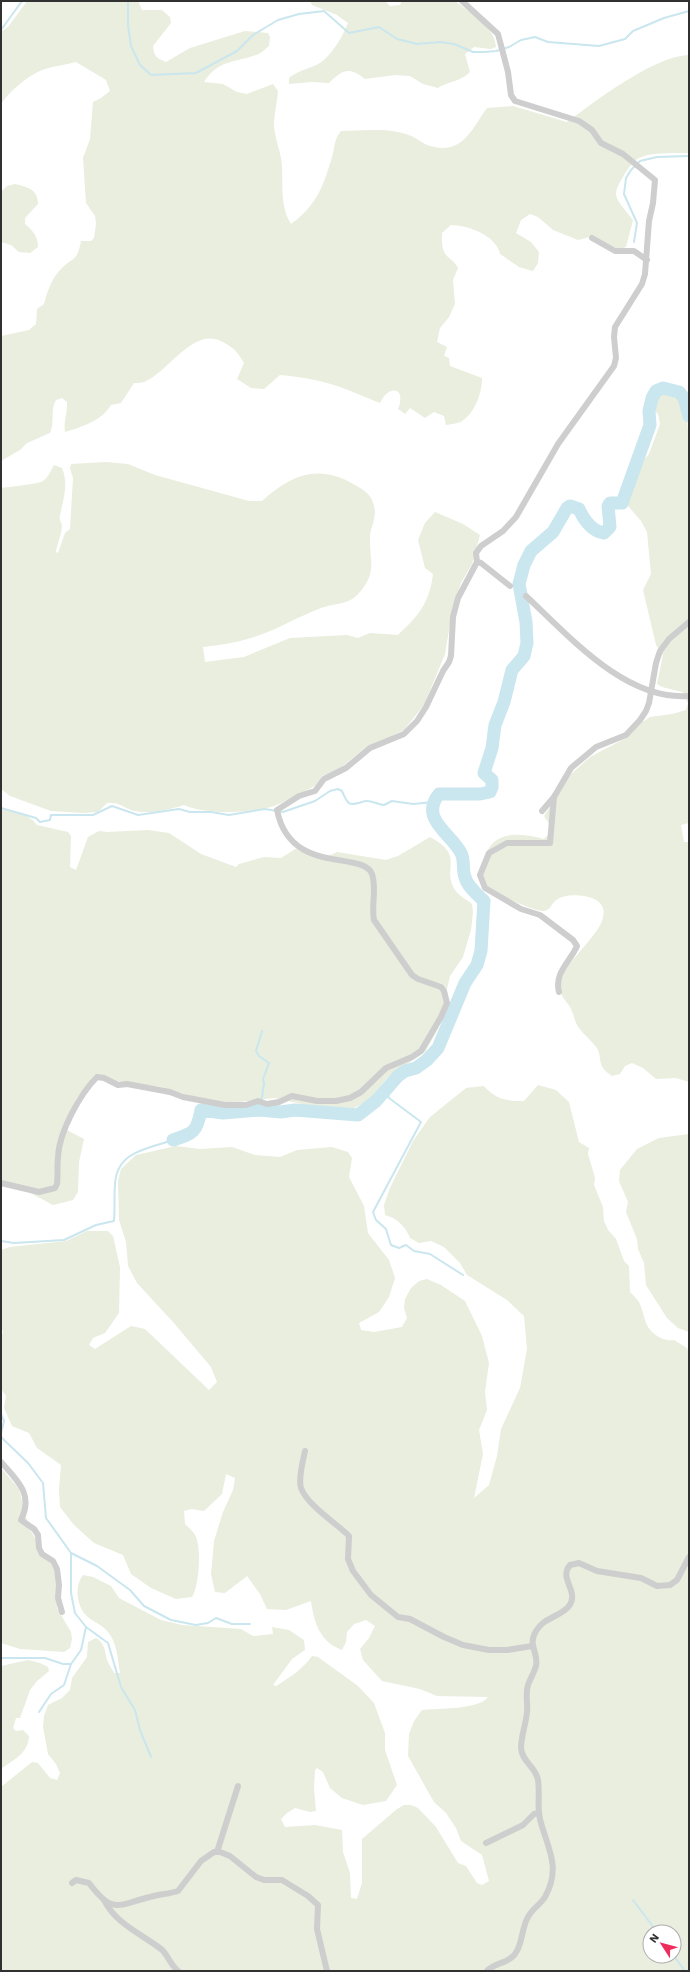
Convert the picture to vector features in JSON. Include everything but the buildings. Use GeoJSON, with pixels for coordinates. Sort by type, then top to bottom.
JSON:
{"type":"FeatureCollection","features":[{"type":"Feature","properties":{"kind":"street"},"geometry":{"type":"LineString","coordinates":[[1,1183],[39,1192],[55,1188],[57,1184],[58,1155],[66,1128],[76,1104],[97,1077],[104,1078],[118,1085],[127,1084],[170,1092],[198,1101],[225,1105],[246,1105],[258,1101],[267,1104],[279,1102],[292,1096],[307,1100],[336,1101],[350,1098],[361,1092],[386,1068],[421,1052],[441,1017],[447,1003],[446,996],[441,987],[418,979],[412,975],[374,920],[372,910],[372,874],[363,866],[313,854],[293,843],[287,835],[277,810],[299,796],[316,791],[324,779],[346,768],[370,748],[404,734],[417,721],[426,707],[451,656],[453,617],[458,598],[477,562],[476,553],[481,546],[503,531],[516,517],[562,439],[614,366],[616,358],[614,337],[615,327],[642,284],[647,260],[648,228],[655,180],[623,154],[601,143],[592,130],[579,121],[515,101],[511,95],[508,72],[500,39],[495,30],[462,1]]}},
{"type":"Feature","properties":{"kind":"street"},"geometry":{"type":"LineString","coordinates":[[592,238],[615,251],[634,251],[647,260]]}},
{"type":"Feature","properties":{"kind":"street"},"geometry":{"type":"LineString","coordinates":[[477,562],[482,563],[510,586]]}},
{"type":"Feature","properties":{"kind":"street"},"geometry":{"type":"LineString","coordinates":[[526,596],[561,629],[613,672],[634,685],[651,692],[689,696]]}},
{"type":"Feature","properties":{"kind":"street"},"geometry":{"type":"LineString","coordinates":[[542,811],[554,797],[566,775],[577,762],[596,747],[626,735],[640,720],[646,711],[660,651],[669,640],[689,622]]}},
{"type":"Feature","properties":{"kind":"street"},"geometry":{"type":"LineString","coordinates":[[554,797],[550,843],[507,843],[488,853],[480,875],[480,880],[485,888],[521,909],[540,915],[573,940],[577,946],[558,978],[557,984],[559,992]]}},
{"type":"Feature","properties":{"kind":"street"},"geometry":{"type":"LineString","coordinates":[[305,1451],[301,1468],[301,1487],[311,1503],[349,1536],[348,1559],[353,1571],[371,1595],[398,1617],[410,1619],[444,1638],[463,1645],[490,1650],[507,1650],[532,1646]]}},
{"type":"Feature","properties":{"kind":"street"},"geometry":{"type":"LineString","coordinates":[[1,1462],[22,1486],[26,1511],[21,1520],[34,1529],[38,1535],[39,1548],[42,1554],[52,1561],[56,1569],[59,1585],[58,1598],[62,1612]]}},
{"type":"Feature","properties":{"kind":"street"},"geometry":{"type":"LineString","coordinates":[[487,1971],[496,1964],[510,1960],[515,1955],[528,1917],[538,1906],[549,1887],[553,1860],[538,1813],[538,1778],[525,1760],[521,1747],[527,1710],[527,1692],[536,1665],[532,1646],[534,1635],[542,1624],[569,1606],[573,1594],[565,1575],[566,1569],[570,1565],[579,1563],[597,1571],[641,1578],[657,1586],[662,1586],[677,1580],[689,1556]]}},
{"type":"Feature","properties":{"kind":"street"},"geometry":{"type":"LineString","coordinates":[[217,1852],[238,1786]]}},
{"type":"Feature","properties":{"kind":"street"},"geometry":{"type":"LineString","coordinates":[[486,1843],[523,1825],[534,1814],[538,1813]]}},
{"type":"Feature","properties":{"kind":"street"},"geometry":{"type":"LineString","coordinates":[[72,1883],[76,1880],[89,1883],[104,1900],[110,1904],[126,1904],[178,1891],[208,1855],[217,1852],[230,1856],[256,1877],[264,1880],[282,1880],[315,1901],[319,1910],[317,1929],[327,1971]]}},
{"type":"Feature","properties":{"kind":"street"},"geometry":{"type":"LineString","coordinates":[[104,1900],[110,1913],[132,1930],[163,1950],[168,1961],[178,1971]]}},
{"type":"Feature","properties":{"kind":"green space"},"geometry":{"type":"Polygon","coordinates":[[[27,1],[138,1],[142,10],[162,10],[170,17],[171,23],[153,46],[156,56],[166,62],[190,48],[245,31],[268,33],[270,37],[269,46],[261,53],[221,65],[215,69],[204,82],[223,84],[237,92],[247,94],[273,84],[278,91],[274,126],[282,166],[285,210],[291,224],[307,210],[318,195],[329,168],[336,140],[341,131],[394,131],[416,138],[430,146],[441,148],[451,147],[465,139],[487,108],[513,106],[567,122],[609,92],[643,71],[675,57],[689,55],[689,153],[663,153],[644,156],[636,160],[628,169],[618,185],[616,194],[620,203],[633,220],[626,247],[613,247],[594,236],[578,240],[553,230],[538,217],[530,214],[521,220],[516,233],[531,242],[539,252],[538,263],[533,271],[519,267],[500,254],[498,248],[488,237],[473,229],[451,225],[442,233],[442,245],[445,254],[458,268],[453,280],[455,304],[449,317],[440,328],[437,342],[447,347],[444,356],[449,358],[450,366],[482,378],[481,390],[474,408],[467,417],[460,422],[446,425],[444,416],[434,412],[425,418],[410,408],[405,414],[398,409],[400,395],[396,391],[389,392],[380,403],[331,384],[306,378],[280,375],[264,389],[251,388],[237,379],[244,363],[237,353],[223,342],[212,339],[202,340],[192,344],[155,376],[145,382],[134,383],[121,403],[111,405],[107,411],[97,419],[85,425],[65,432],[67,402],[62,398],[56,400],[53,408],[50,433],[27,443],[20,450],[1,461],[1,336],[29,330],[36,324],[37,309],[44,304],[48,290],[55,276],[76,256],[80,248],[81,241],[91,241],[94,238],[96,224],[95,216],[86,203],[83,158],[90,139],[93,102],[110,91],[106,80],[76,62],[50,67],[36,73],[19,84],[1,104],[1,32],[8,27],[27,1]]]}},
{"type":"Feature","properties":{"kind":"green space"},"geometry":{"type":"Polygon","coordinates":[[[310,1],[385,1],[390,6],[400,5],[402,1],[455,1],[487,27],[495,40],[496,47],[491,49],[474,47],[465,54],[470,72],[458,80],[438,88],[423,84],[410,76],[395,75],[365,79],[350,71],[346,71],[338,75],[329,83],[312,82],[289,84],[289,78],[293,75],[320,63],[329,55],[343,34],[348,23],[337,15],[312,5],[310,1]]]}},
{"type":"Feature","properties":{"kind":"green space"},"geometry":{"type":"Polygon","coordinates":[[[15,184],[24,186],[31,190],[38,199],[38,204],[25,218],[25,224],[34,234],[38,243],[38,247],[30,253],[19,252],[11,245],[1,242],[1,192],[7,186],[15,184]]]}},
{"type":"Feature","properties":{"kind":"green space"},"geometry":{"type":"Polygon","coordinates":[[[665,391],[674,393],[683,403],[687,417],[689,446],[689,823],[681,825],[684,842],[689,842],[689,1082],[676,1078],[656,1079],[643,1068],[632,1063],[625,1066],[620,1074],[612,1076],[603,1068],[597,1048],[581,1031],[571,1009],[561,994],[560,988],[562,978],[568,967],[599,927],[603,917],[603,908],[600,903],[595,899],[573,895],[559,898],[548,910],[539,910],[514,901],[490,889],[486,886],[483,872],[483,862],[488,849],[494,842],[501,838],[526,835],[544,839],[548,835],[550,825],[544,816],[570,775],[590,757],[628,737],[641,723],[650,717],[672,714],[686,710],[688,703],[682,692],[662,687],[657,684],[663,655],[656,645],[643,590],[651,574],[647,532],[641,521],[628,506],[629,491],[637,468],[649,454],[660,424],[658,414],[654,410],[658,395],[665,391]]]}},
{"type":"Feature","properties":{"kind":"green space"},"geometry":{"type":"Polygon","coordinates":[[[106,462],[128,464],[155,475],[249,501],[262,501],[284,484],[306,475],[329,475],[342,478],[355,485],[367,493],[373,502],[375,514],[370,536],[371,572],[365,585],[355,597],[346,602],[321,608],[277,628],[245,640],[203,647],[205,662],[244,657],[290,638],[347,635],[358,638],[370,633],[398,635],[417,615],[429,593],[433,574],[425,568],[418,540],[425,523],[435,512],[463,524],[480,535],[472,564],[461,583],[453,606],[445,654],[424,705],[404,730],[364,749],[338,770],[322,776],[320,780],[311,788],[279,804],[258,810],[217,812],[184,805],[172,809],[144,812],[131,810],[118,804],[107,803],[98,812],[83,813],[51,811],[10,796],[1,789],[1,488],[40,482],[46,478],[54,465],[62,468],[65,486],[60,517],[62,528],[56,552],[58,553],[65,533],[70,529],[73,478],[70,468],[71,464],[106,462]]]}},
{"type":"Feature","properties":{"kind":"green space"},"geometry":{"type":"Polygon","coordinates":[[[1,809],[30,818],[37,825],[68,832],[71,836],[70,867],[76,870],[88,837],[99,831],[148,830],[169,833],[201,854],[236,867],[239,864],[264,857],[281,858],[297,848],[313,857],[322,859],[337,852],[386,860],[398,856],[430,837],[447,850],[451,862],[451,882],[455,890],[472,904],[473,912],[471,930],[463,957],[450,976],[438,1029],[425,1052],[388,1077],[369,1100],[354,1108],[344,1111],[324,1109],[275,1098],[229,1103],[197,1098],[162,1087],[116,1081],[95,1075],[76,1099],[63,1128],[84,1139],[79,1162],[78,1192],[73,1200],[53,1205],[19,1187],[1,1181],[1,809]]]}},
{"type":"Feature","properties":{"kind":"green space"},"geometry":{"type":"Polygon","coordinates":[[[538,1085],[556,1090],[569,1102],[579,1142],[589,1148],[588,1154],[595,1178],[594,1185],[603,1207],[604,1221],[608,1230],[616,1239],[624,1261],[629,1266],[630,1292],[639,1302],[647,1324],[652,1332],[660,1338],[674,1340],[687,1348],[689,1354],[689,1971],[1,1971],[1,1787],[32,1762],[38,1763],[50,1778],[57,1780],[60,1773],[56,1764],[48,1754],[43,1727],[44,1716],[48,1705],[62,1698],[70,1690],[72,1678],[87,1657],[88,1642],[96,1638],[100,1640],[104,1646],[109,1665],[114,1673],[120,1673],[117,1652],[111,1636],[103,1627],[84,1613],[79,1604],[78,1589],[80,1579],[83,1575],[93,1577],[111,1586],[119,1598],[161,1620],[182,1625],[241,1629],[253,1636],[273,1634],[272,1627],[289,1630],[304,1640],[305,1650],[292,1659],[273,1685],[276,1686],[296,1673],[312,1656],[318,1657],[358,1686],[374,1703],[385,1733],[385,1750],[397,1785],[386,1801],[363,1805],[342,1798],[330,1788],[323,1772],[317,1768],[315,1770],[314,1788],[316,1811],[310,1812],[295,1808],[281,1819],[285,1827],[315,1825],[342,1830],[343,1852],[350,1873],[351,1898],[357,1899],[362,1883],[362,1839],[397,1809],[404,1805],[411,1805],[418,1808],[436,1827],[458,1863],[466,1866],[477,1883],[482,1885],[489,1881],[482,1855],[461,1841],[456,1828],[446,1813],[434,1802],[408,1756],[409,1734],[414,1721],[422,1710],[458,1708],[476,1704],[488,1697],[437,1696],[420,1689],[382,1681],[363,1660],[360,1649],[369,1638],[375,1626],[366,1620],[354,1624],[347,1632],[346,1642],[342,1650],[328,1642],[319,1631],[314,1617],[311,1601],[286,1610],[267,1609],[260,1594],[247,1576],[225,1593],[215,1592],[211,1574],[214,1541],[223,1512],[233,1490],[235,1478],[226,1474],[222,1494],[204,1511],[191,1509],[184,1511],[185,1524],[195,1535],[199,1557],[198,1576],[192,1597],[176,1599],[151,1588],[131,1574],[123,1555],[94,1543],[74,1525],[60,1507],[59,1490],[61,1465],[37,1448],[29,1433],[12,1426],[4,1408],[6,1396],[1,1389],[1,1340],[3,1331],[1,1327],[1,1250],[10,1247],[66,1241],[87,1231],[108,1231],[113,1236],[120,1267],[119,1313],[105,1333],[93,1338],[89,1345],[95,1349],[131,1326],[145,1329],[209,1390],[217,1382],[211,1367],[173,1322],[137,1283],[128,1266],[126,1242],[119,1220],[118,1181],[121,1169],[136,1155],[176,1146],[200,1149],[232,1147],[255,1155],[280,1157],[297,1150],[332,1147],[348,1152],[352,1158],[349,1177],[364,1206],[368,1233],[389,1260],[395,1278],[389,1297],[379,1312],[359,1323],[361,1330],[374,1332],[402,1327],[407,1318],[404,1308],[405,1299],[411,1288],[419,1281],[427,1279],[441,1285],[465,1301],[482,1336],[489,1363],[485,1392],[487,1410],[479,1430],[483,1454],[474,1498],[489,1485],[497,1456],[501,1429],[520,1388],[527,1349],[524,1316],[507,1300],[467,1275],[460,1263],[444,1247],[431,1241],[419,1243],[410,1238],[406,1230],[400,1224],[393,1218],[385,1215],[384,1205],[390,1188],[413,1141],[430,1117],[466,1088],[484,1086],[498,1097],[512,1101],[524,1101],[538,1085]]]}},
{"type":"Feature","properties":{"kind":"green space"},"geometry":{"type":"Polygon","coordinates":[[[689,1134],[689,1332],[678,1328],[667,1318],[646,1285],[644,1263],[638,1249],[637,1239],[626,1212],[628,1202],[619,1181],[620,1170],[637,1149],[659,1138],[689,1134]]]}},
{"type":"Feature","properties":{"kind":"green space"},"geometry":{"type":"Polygon","coordinates":[[[1,1468],[19,1489],[29,1528],[54,1569],[56,1578],[57,1608],[71,1632],[72,1639],[70,1648],[64,1652],[20,1649],[1,1643],[1,1468]]]}},
{"type":"Feature","properties":{"kind":"green space"},"geometry":{"type":"Polygon","coordinates":[[[28,1660],[48,1667],[49,1671],[37,1681],[30,1690],[20,1718],[16,1718],[13,1728],[16,1731],[23,1730],[29,1736],[26,1747],[20,1756],[1,1769],[1,1666],[28,1660]]]}},
{"type":"Feature","properties":{"kind":"waterway"},"geometry":{"type":"LineString","coordinates":[[1,30],[22,1]]}},
{"type":"Feature","properties":{"kind":"waterway"},"geometry":{"type":"LineString","coordinates":[[128,1],[128,25],[131,46],[140,65],[151,75],[196,73],[237,51],[253,35],[278,20],[299,14],[324,11],[349,33],[379,27],[397,39],[417,44],[440,42],[454,44],[473,52],[496,51],[509,47],[521,40],[535,37],[548,42],[599,46],[625,39],[633,31],[664,18],[689,11]]}},
{"type":"Feature","properties":{"kind":"waterway"},"geometry":{"type":"LineString","coordinates":[[634,242],[637,223],[624,194],[626,178],[631,170],[640,161],[657,157],[689,156]]}},
{"type":"Feature","properties":{"kind":"waterway"},"geometry":{"type":"LineString","coordinates":[[173,1140],[193,1131],[198,1123],[201,1110],[223,1113],[260,1110],[281,1112],[295,1110],[358,1115],[376,1101],[398,1076],[405,1071],[416,1068],[427,1060],[438,1048],[465,983],[477,965],[481,951],[484,901],[468,884],[464,874],[461,853],[435,818],[433,811],[434,803],[439,794],[480,794],[490,792],[492,787],[492,780],[484,773],[492,748],[495,725],[504,702],[512,670],[524,656],[527,643],[526,622],[519,584],[524,565],[531,551],[553,532],[567,508],[570,506],[579,509],[586,521],[596,530],[604,533],[610,527],[608,506],[610,503],[622,503],[650,425],[649,411],[652,398],[656,391],[663,388],[679,392],[684,398],[689,416]]}},
{"type":"Feature","properties":{"kind":"waterway"},"geometry":{"type":"LineString","coordinates":[[1,808],[36,818],[40,822],[50,820],[51,815],[93,815],[112,806],[138,815],[179,809],[190,812],[211,812],[229,815],[265,809],[283,812],[315,801],[330,791],[338,789],[342,791],[348,803],[351,804],[366,801],[384,805],[392,801],[413,804],[434,802]]}},
{"type":"Feature","properties":{"kind":"waterway"},"geometry":{"type":"LineString","coordinates":[[260,1110],[264,1084],[263,1079],[269,1063],[259,1056],[256,1051],[262,1031]]}},
{"type":"Feature","properties":{"kind":"waterway"},"geometry":{"type":"LineString","coordinates":[[386,1088],[389,1098],[421,1122],[373,1212],[376,1220],[386,1229],[391,1245],[399,1248],[406,1245],[414,1251],[430,1254],[463,1275]]}},
{"type":"Feature","properties":{"kind":"waterway"},"geometry":{"type":"LineString","coordinates":[[1,1241],[14,1243],[64,1240],[96,1225],[114,1221],[115,1184],[117,1173],[121,1164],[135,1153],[173,1140]]}},
{"type":"Feature","properties":{"kind":"waterway"},"geometry":{"type":"LineString","coordinates":[[1,1414],[4,1421],[1,1433]]}},
{"type":"Feature","properties":{"kind":"waterway"},"geometry":{"type":"LineString","coordinates":[[1,1437],[28,1463],[43,1483],[46,1518],[71,1553],[97,1566],[130,1590],[144,1606],[171,1620],[196,1625],[208,1623],[216,1618],[232,1624],[250,1624]]}},
{"type":"Feature","properties":{"kind":"waterway"},"geometry":{"type":"LineString","coordinates":[[71,1553],[71,1593],[75,1613],[86,1627],[108,1643],[121,1687],[135,1710],[140,1730],[151,1757]]}},
{"type":"Feature","properties":{"kind":"waterway"},"geometry":{"type":"LineString","coordinates":[[1,1658],[45,1658],[63,1664],[71,1664],[81,1650],[86,1627]]}},
{"type":"Feature","properties":{"kind":"waterway"},"geometry":{"type":"LineString","coordinates":[[39,1712],[51,1694],[64,1685],[71,1664]]}},
{"type":"Feature","properties":{"kind":"waterway"},"geometry":{"type":"LineString","coordinates":[[633,1900],[651,1924]]}},
{"type":"Feature","properties":{"kind":"waterway"},"geometry":{"type":"LineString","coordinates":[[680,1964],[685,1971]]}}]}
